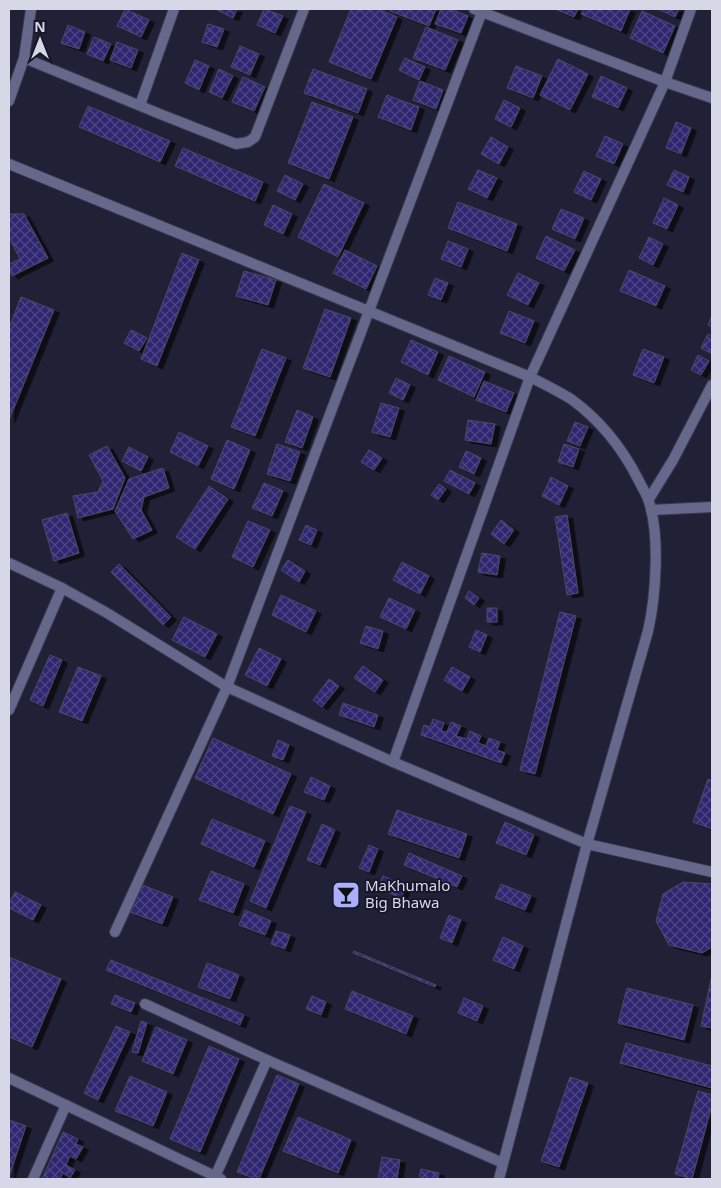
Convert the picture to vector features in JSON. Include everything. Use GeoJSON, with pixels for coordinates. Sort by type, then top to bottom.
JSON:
{"type":"FeatureCollection","features":[{"type":"Feature","properties":{"kind":"street"},"geometry":{"type":"LineString","coordinates":[[9,101],[24,58],[31,9]]}},
{"type":"Feature","properties":{"kind":"street"},"geometry":{"type":"LineString","coordinates":[[140,104],[174,9]]}},
{"type":"Feature","properties":{"kind":"street"},"geometry":{"type":"LineString","coordinates":[[24,58],[236,144],[248,142],[255,137],[304,9]]}},
{"type":"Feature","properties":{"kind":"street"},"geometry":{"type":"LineString","coordinates":[[393,762],[530,377],[665,82],[691,9]]}},
{"type":"Feature","properties":{"kind":"street"},"geometry":{"type":"LineString","coordinates":[[114,932],[227,687],[480,10],[665,82],[712,98]]}},
{"type":"Feature","properties":{"kind":"street"},"geometry":{"type":"LineString","coordinates":[[9,164],[530,377],[570,399],[604,429],[634,471],[649,500],[654,530],[652,613],[587,844],[499,1179]]}},
{"type":"Feature","properties":{"kind":"street"},"geometry":{"type":"LineString","coordinates":[[649,500],[678,451],[712,385]]}},
{"type":"Feature","properties":{"kind":"street"},"geometry":{"type":"LineString","coordinates":[[651,510],[712,508]]}},
{"type":"Feature","properties":{"kind":"street"},"geometry":{"type":"LineString","coordinates":[[9,563],[62,588],[107,613],[227,687],[393,762],[587,844],[712,872]]}},
{"type":"Feature","properties":{"kind":"street"},"geometry":{"type":"LineString","coordinates":[[9,710],[62,588]]}},
{"type":"Feature","properties":{"kind":"street"},"geometry":{"type":"LineString","coordinates":[[145,1004],[267,1060],[503,1163]]}},
{"type":"Feature","properties":{"kind":"street"},"geometry":{"type":"LineString","coordinates":[[9,1078],[217,1178],[267,1060]]}},
{"type":"Feature","properties":{"kind":"street"},"geometry":{"type":"LineString","coordinates":[[33,1179],[66,1105]]}},
{"type":"Feature","properties":{"kind":"building"},"geometry":{"type":"Polygon","coordinates":[[[125,9],[149,20],[141,37],[117,26],[125,9]]]}},
{"type":"Feature","properties":{"kind":"building"},"geometry":{"type":"Polygon","coordinates":[[[215,9],[237,9],[233,18],[215,9]]]}},
{"type":"Feature","properties":{"kind":"building"},"geometry":{"type":"Polygon","coordinates":[[[264,9],[283,16],[275,33],[257,25],[264,9]]]}},
{"type":"Feature","properties":{"kind":"building"},"geometry":{"type":"Polygon","coordinates":[[[351,9],[378,9],[397,17],[371,79],[329,62],[351,9]]]}},
{"type":"Feature","properties":{"kind":"building"},"geometry":{"type":"Polygon","coordinates":[[[390,9],[436,9],[429,26],[390,11],[390,9]]]}},
{"type":"Feature","properties":{"kind":"building"},"geometry":{"type":"Polygon","coordinates":[[[441,9],[450,9],[468,16],[461,33],[435,24],[441,9]]]}},
{"type":"Feature","properties":{"kind":"building"},"geometry":{"type":"Polygon","coordinates":[[[555,9],[578,9],[574,17],[555,9]]]}},
{"type":"Feature","properties":{"kind":"building"},"geometry":{"type":"Polygon","coordinates":[[[584,9],[630,9],[621,31],[581,14],[584,9]]]}},
{"type":"Feature","properties":{"kind":"building"},"geometry":{"type":"Polygon","coordinates":[[[658,9],[679,9],[675,17],[658,9]]]}},
{"type":"Feature","properties":{"kind":"building"},"geometry":{"type":"Polygon","coordinates":[[[642,11],[675,26],[663,53],[630,38],[642,11]]]}},
{"type":"Feature","properties":{"kind":"building"},"geometry":{"type":"Polygon","coordinates":[[[208,24],[224,29],[217,47],[202,42],[208,24]]]}},
{"type":"Feature","properties":{"kind":"building"},"geometry":{"type":"Polygon","coordinates":[[[68,25],[85,32],[79,49],[61,43],[68,25]]]}},
{"type":"Feature","properties":{"kind":"building"},"geometry":{"type":"Polygon","coordinates":[[[426,27],[458,40],[445,70],[413,58],[426,27]]]}},
{"type":"Feature","properties":{"kind":"building"},"geometry":{"type":"Polygon","coordinates":[[[94,37],[111,44],[103,61],[87,54],[94,37]]]}},
{"type":"Feature","properties":{"kind":"building"},"geometry":{"type":"Polygon","coordinates":[[[117,42],[138,50],[131,68],[110,60],[117,42]]]}},
{"type":"Feature","properties":{"kind":"building"},"geometry":{"type":"Polygon","coordinates":[[[240,46],[259,54],[250,75],[231,67],[240,46]]]}},
{"type":"Feature","properties":{"kind":"building"},"geometry":{"type":"Polygon","coordinates":[[[405,58],[425,67],[419,80],[399,70],[405,58]]]}},
{"type":"Feature","properties":{"kind":"building"},"geometry":{"type":"Polygon","coordinates":[[[558,59],[588,74],[570,110],[540,95],[558,59]]]}},
{"type":"Feature","properties":{"kind":"building"},"geometry":{"type":"Polygon","coordinates":[[[195,60],[209,66],[199,90],[185,83],[195,60]]]}},
{"type":"Feature","properties":{"kind":"building"},"geometry":{"type":"Polygon","coordinates":[[[516,66],[542,76],[533,98],[507,88],[516,66]]]}},
{"type":"Feature","properties":{"kind":"building"},"geometry":{"type":"Polygon","coordinates":[[[219,69],[233,76],[222,98],[209,92],[219,69]]]}},
{"type":"Feature","properties":{"kind":"building"},"geometry":{"type":"Polygon","coordinates":[[[313,69],[367,89],[358,113],[304,93],[313,69]]]}},
{"type":"Feature","properties":{"kind":"building"},"geometry":{"type":"Polygon","coordinates":[[[601,76],[627,88],[618,108],[592,97],[601,76]]]}},
{"type":"Feature","properties":{"kind":"building"},"geometry":{"type":"Polygon","coordinates":[[[243,77],[265,87],[254,111],[232,102],[243,77]]]}},
{"type":"Feature","properties":{"kind":"building"},"geometry":{"type":"Polygon","coordinates":[[[420,81],[443,90],[436,109],[413,100],[420,81]]]}},
{"type":"Feature","properties":{"kind":"building"},"geometry":{"type":"Polygon","coordinates":[[[387,95],[419,107],[411,130],[378,117],[387,95]]]}},
{"type":"Feature","properties":{"kind":"building"},"geometry":{"type":"Polygon","coordinates":[[[504,100],[520,108],[511,127],[495,119],[504,100]]]}},
{"type":"Feature","properties":{"kind":"building"},"geometry":{"type":"Polygon","coordinates":[[[312,102],[353,117],[329,179],[288,163],[312,102]]]}},
{"type":"Feature","properties":{"kind":"building"},"geometry":{"type":"Polygon","coordinates":[[[88,106],[170,141],[160,162],[79,127],[88,106]]]}},
{"type":"Feature","properties":{"kind":"building"},"geometry":{"type":"Polygon","coordinates":[[[676,122],[691,128],[681,154],[666,148],[676,122]]]}},
{"type":"Feature","properties":{"kind":"building"},"geometry":{"type":"Polygon","coordinates":[[[605,136],[623,144],[614,164],[596,156],[605,136]]]}},
{"type":"Feature","properties":{"kind":"building"},"geometry":{"type":"Polygon","coordinates":[[[491,137],[508,147],[499,164],[481,154],[491,137]]]}},
{"type":"Feature","properties":{"kind":"building"},"geometry":{"type":"Polygon","coordinates":[[[183,148],[263,182],[255,201],[175,166],[183,148]]]}},
{"type":"Feature","properties":{"kind":"building"},"geometry":{"type":"Polygon","coordinates":[[[478,170],[497,178],[487,198],[468,189],[478,170]]]}},
{"type":"Feature","properties":{"kind":"building"},"geometry":{"type":"Polygon","coordinates":[[[674,170],[689,177],[683,192],[667,185],[674,170]]]}},
{"type":"Feature","properties":{"kind":"building"},"geometry":{"type":"Polygon","coordinates":[[[584,171],[601,179],[591,200],[574,192],[584,171]]]}},
{"type":"Feature","properties":{"kind":"building"},"geometry":{"type":"Polygon","coordinates":[[[285,175],[303,184],[295,200],[277,191],[285,175]]]}},
{"type":"Feature","properties":{"kind":"building"},"geometry":{"type":"Polygon","coordinates":[[[324,184],[364,203],[338,257],[298,237],[324,184]]]}},
{"type":"Feature","properties":{"kind":"building"},"geometry":{"type":"Polygon","coordinates":[[[664,198],[678,205],[667,229],[653,223],[664,198]]]}},
{"type":"Feature","properties":{"kind":"building"},"geometry":{"type":"Polygon","coordinates":[[[458,202],[517,224],[507,251],[448,228],[458,202]]]}},
{"type":"Feature","properties":{"kind":"building"},"geometry":{"type":"Polygon","coordinates":[[[273,205],[292,214],[283,234],[264,225],[273,205]]]}},
{"type":"Feature","properties":{"kind":"building"},"geometry":{"type":"Polygon","coordinates":[[[561,209],[584,218],[575,239],[552,229],[561,209]]]}},
{"type":"Feature","properties":{"kind":"building"},"geometry":{"type":"Polygon","coordinates":[[[9,214],[24,214],[48,258],[12,276],[9,264],[20,259],[9,237],[9,214]]]}},
{"type":"Feature","properties":{"kind":"building"},"geometry":{"type":"Polygon","coordinates":[[[546,236],[575,250],[564,271],[536,258],[546,236]]]}},
{"type":"Feature","properties":{"kind":"building"},"geometry":{"type":"Polygon","coordinates":[[[649,237],[663,244],[653,265],[639,258],[649,237]]]}},
{"type":"Feature","properties":{"kind":"building"},"geometry":{"type":"Polygon","coordinates":[[[448,241],[468,249],[461,267],[441,259],[448,241]]]}},
{"type":"Feature","properties":{"kind":"building"},"geometry":{"type":"Polygon","coordinates":[[[345,250],[377,266],[366,289],[333,273],[345,250]]]}},
{"type":"Feature","properties":{"kind":"building"},"geometry":{"type":"Polygon","coordinates":[[[182,253],[199,260],[157,366],[141,359],[182,253]]]}},
{"type":"Feature","properties":{"kind":"building"},"geometry":{"type":"Polygon","coordinates":[[[629,270],[665,286],[656,306],[620,291],[629,270]]]}},
{"type":"Feature","properties":{"kind":"building"},"geometry":{"type":"Polygon","coordinates":[[[244,271],[276,280],[268,305],[236,296],[244,271]]]}},
{"type":"Feature","properties":{"kind":"building"},"geometry":{"type":"Polygon","coordinates":[[[518,273],[539,283],[528,305],[507,295],[518,273]]]}},
{"type":"Feature","properties":{"kind":"building"},"geometry":{"type":"Polygon","coordinates":[[[435,278],[448,283],[441,300],[428,295],[435,278]]]}},
{"type":"Feature","properties":{"kind":"building"},"geometry":{"type":"Polygon","coordinates":[[[21,297],[54,310],[9,420],[9,328],[21,297]]]}},
{"type":"Feature","properties":{"kind":"building"},"geometry":{"type":"Polygon","coordinates":[[[325,309],[351,318],[330,377],[303,368],[325,309]]]}},
{"type":"Feature","properties":{"kind":"building"},"geometry":{"type":"Polygon","coordinates":[[[509,311],[534,321],[525,343],[500,333],[509,311]]]}},
{"type":"Feature","properties":{"kind":"building"},"geometry":{"type":"Polygon","coordinates":[[[712,316],[712,327],[708,325],[712,316]]]}},
{"type":"Feature","properties":{"kind":"building"},"geometry":{"type":"Polygon","coordinates":[[[131,330],[147,338],[139,351],[124,343],[131,330]]]}},
{"type":"Feature","properties":{"kind":"building"},"geometry":{"type":"Polygon","coordinates":[[[708,334],[712,336],[712,354],[701,348],[708,334]]]}},
{"type":"Feature","properties":{"kind":"building"},"geometry":{"type":"Polygon","coordinates":[[[411,340],[438,352],[428,375],[401,362],[411,340]]]}},
{"type":"Feature","properties":{"kind":"building"},"geometry":{"type":"Polygon","coordinates":[[[262,349],[286,358],[255,436],[231,427],[262,349]]]}},
{"type":"Feature","properties":{"kind":"building"},"geometry":{"type":"Polygon","coordinates":[[[643,349],[664,357],[654,383],[633,375],[643,349]]]}},
{"type":"Feature","properties":{"kind":"building"},"geometry":{"type":"Polygon","coordinates":[[[698,355],[709,361],[701,375],[691,370],[698,355]]]}},
{"type":"Feature","properties":{"kind":"building"},"geometry":{"type":"Polygon","coordinates":[[[449,356],[485,372],[474,397],[438,380],[449,356]]]}},
{"type":"Feature","properties":{"kind":"building"},"geometry":{"type":"Polygon","coordinates":[[[396,378],[410,385],[403,400],[389,393],[396,378]]]}},
{"type":"Feature","properties":{"kind":"building"},"geometry":{"type":"Polygon","coordinates":[[[484,381],[514,393],[506,412],[476,400],[484,381]]]}},
{"type":"Feature","properties":{"kind":"building"},"geometry":{"type":"Polygon","coordinates":[[[381,403],[399,408],[390,437],[372,432],[381,403]]]}},
{"type":"Feature","properties":{"kind":"building"},"geometry":{"type":"Polygon","coordinates":[[[297,410],[313,417],[302,448],[285,442],[297,410]]]}},
{"type":"Feature","properties":{"kind":"building"},"geometry":{"type":"Polygon","coordinates":[[[468,420],[495,424],[491,444],[465,440],[468,420]]]}},
{"type":"Feature","properties":{"kind":"building"},"geometry":{"type":"Polygon","coordinates":[[[575,422],[588,427],[580,446],[567,441],[575,422]]]}},
{"type":"Feature","properties":{"kind":"building"},"geometry":{"type":"Polygon","coordinates":[[[179,432],[208,446],[198,466],[170,452],[179,432]]]}},
{"type":"Feature","properties":{"kind":"building"},"geometry":{"type":"Polygon","coordinates":[[[227,440],[250,450],[234,489],[211,479],[227,440]]]}},
{"type":"Feature","properties":{"kind":"building"},"geometry":{"type":"Polygon","coordinates":[[[277,444],[300,452],[290,481],[267,474],[277,444]]]}},
{"type":"Feature","properties":{"kind":"building"},"geometry":{"type":"Polygon","coordinates":[[[564,444],[579,449],[573,467],[558,462],[564,444]]]}},
{"type":"Feature","properties":{"kind":"building"},"geometry":{"type":"Polygon","coordinates":[[[107,446],[125,478],[113,509],[78,518],[73,496],[98,492],[103,481],[89,455],[107,446]]]}},
{"type":"Feature","properties":{"kind":"building"},"geometry":{"type":"Polygon","coordinates":[[[129,447],[148,457],[141,471],[122,461],[129,447]]]}},
{"type":"Feature","properties":{"kind":"building"},"geometry":{"type":"Polygon","coordinates":[[[369,450],[382,458],[374,470],[361,462],[369,450]]]}},
{"type":"Feature","properties":{"kind":"building"},"geometry":{"type":"Polygon","coordinates":[[[466,451],[481,458],[474,474],[459,467],[466,451]]]}},
{"type":"Feature","properties":{"kind":"building"},"geometry":{"type":"Polygon","coordinates":[[[163,468],[169,488],[144,497],[141,510],[152,530],[133,539],[115,511],[129,479],[163,468]]]}},
{"type":"Feature","properties":{"kind":"building"},"geometry":{"type":"Polygon","coordinates":[[[450,470],[475,483],[469,494],[444,481],[450,470]]]}},
{"type":"Feature","properties":{"kind":"building"},"geometry":{"type":"Polygon","coordinates":[[[551,477],[568,486],[559,505],[542,496],[551,477]]]}},
{"type":"Feature","properties":{"kind":"building"},"geometry":{"type":"Polygon","coordinates":[[[264,483],[283,491],[272,516],[252,508],[264,483]]]}},
{"type":"Feature","properties":{"kind":"building"},"geometry":{"type":"Polygon","coordinates":[[[439,484],[446,489],[438,500],[431,495],[439,484]]]}},
{"type":"Feature","properties":{"kind":"building"},"geometry":{"type":"Polygon","coordinates":[[[209,486],[228,499],[195,549],[176,537],[209,486]]]}},
{"type":"Feature","properties":{"kind":"building"},"geometry":{"type":"Polygon","coordinates":[[[67,513],[79,553],[54,561],[42,520],[67,513]]]}},
{"type":"Feature","properties":{"kind":"building"},"geometry":{"type":"Polygon","coordinates":[[[567,515],[578,593],[567,595],[555,517],[567,515]]]}},
{"type":"Feature","properties":{"kind":"building"},"geometry":{"type":"Polygon","coordinates":[[[501,520],[514,530],[504,544],[491,534],[501,520]]]}},
{"type":"Feature","properties":{"kind":"building"},"geometry":{"type":"Polygon","coordinates":[[[248,521],[270,530],[253,567],[232,557],[248,521]]]}},
{"type":"Feature","properties":{"kind":"building"},"geometry":{"type":"Polygon","coordinates":[[[306,525],[317,530],[311,545],[299,540],[306,525]]]}},
{"type":"Feature","properties":{"kind":"building"},"geometry":{"type":"Polygon","coordinates":[[[482,553],[500,556],[497,575],[478,572],[482,553]]]}},
{"type":"Feature","properties":{"kind":"building"},"geometry":{"type":"Polygon","coordinates":[[[288,560],[305,571],[299,582],[281,570],[288,560]]]}},
{"type":"Feature","properties":{"kind":"building"},"geometry":{"type":"Polygon","coordinates":[[[402,562],[429,576],[420,594],[393,580],[402,562]]]}},
{"type":"Feature","properties":{"kind":"building"},"geometry":{"type":"Polygon","coordinates":[[[119,564],[171,617],[163,625],[111,572],[119,564]]]}},
{"type":"Feature","properties":{"kind":"building"},"geometry":{"type":"Polygon","coordinates":[[[469,591],[479,598],[474,605],[465,598],[469,591]]]}},
{"type":"Feature","properties":{"kind":"building"},"geometry":{"type":"Polygon","coordinates":[[[281,595],[316,611],[306,632],[272,615],[281,595]]]}},
{"type":"Feature","properties":{"kind":"building"},"geometry":{"type":"Polygon","coordinates":[[[389,598],[415,610],[406,629],[380,617],[389,598]]]}},
{"type":"Feature","properties":{"kind":"building"},"geometry":{"type":"Polygon","coordinates":[[[487,608],[497,608],[497,622],[487,622],[487,608]]]}},
{"type":"Feature","properties":{"kind":"building"},"geometry":{"type":"Polygon","coordinates":[[[560,612],[576,616],[535,774],[520,770],[560,612]]]}},
{"type":"Feature","properties":{"kind":"building"},"geometry":{"type":"Polygon","coordinates":[[[184,617],[217,634],[205,657],[172,640],[184,617]]]}},
{"type":"Feature","properties":{"kind":"building"},"geometry":{"type":"Polygon","coordinates":[[[366,626],[383,631],[378,649],[360,643],[366,626]]]}},
{"type":"Feature","properties":{"kind":"building"},"geometry":{"type":"Polygon","coordinates":[[[476,630],[487,635],[480,652],[469,647],[476,630]]]}},
{"type":"Feature","properties":{"kind":"building"},"geometry":{"type":"Polygon","coordinates":[[[259,648],[281,659],[267,686],[245,675],[259,648]]]}},
{"type":"Feature","properties":{"kind":"building"},"geometry":{"type":"Polygon","coordinates":[[[50,655],[62,660],[43,706],[30,700],[50,655]]]}},
{"type":"Feature","properties":{"kind":"building"},"geometry":{"type":"Polygon","coordinates":[[[363,666],[383,680],[375,692],[354,678],[363,666]]]}},
{"type":"Feature","properties":{"kind":"building"},"geometry":{"type":"Polygon","coordinates":[[[78,667],[101,676],[82,721],[59,712],[78,667]]]}},
{"type":"Feature","properties":{"kind":"building"},"geometry":{"type":"Polygon","coordinates":[[[452,667],[470,677],[462,691],[444,680],[452,667]]]}},
{"type":"Feature","properties":{"kind":"building"},"geometry":{"type":"Polygon","coordinates":[[[329,679],[339,686],[322,707],[313,700],[329,679]]]}},
{"type":"Feature","properties":{"kind":"building"},"geometry":{"type":"Polygon","coordinates":[[[343,703],[378,715],[374,727],[339,715],[343,703]]]}},
{"type":"Feature","properties":{"kind":"building"},"geometry":{"type":"Polygon","coordinates":[[[433,719],[444,723],[441,731],[447,732],[451,722],[461,726],[456,736],[467,739],[470,731],[481,736],[478,743],[486,746],[489,738],[500,742],[497,750],[505,753],[501,763],[421,735],[424,725],[430,727],[433,719]]]}},
{"type":"Feature","properties":{"kind":"building"},"geometry":{"type":"Polygon","coordinates":[[[213,738],[291,774],[273,814],[195,778],[213,738]]]}},
{"type":"Feature","properties":{"kind":"building"},"geometry":{"type":"Polygon","coordinates":[[[278,740],[289,745],[283,760],[272,756],[278,740]]]}},
{"type":"Feature","properties":{"kind":"building"},"geometry":{"type":"Polygon","coordinates":[[[311,777],[330,786],[324,800],[304,792],[311,777]]]}},
{"type":"Feature","properties":{"kind":"building"},"geometry":{"type":"Polygon","coordinates":[[[708,779],[712,781],[712,829],[693,822],[708,779]]]}},
{"type":"Feature","properties":{"kind":"building"},"geometry":{"type":"Polygon","coordinates":[[[290,806],[306,812],[266,908],[250,901],[290,806]]]}},
{"type":"Feature","properties":{"kind":"building"},"geometry":{"type":"Polygon","coordinates":[[[397,810],[467,834],[459,858],[388,834],[397,810]]]}},
{"type":"Feature","properties":{"kind":"building"},"geometry":{"type":"Polygon","coordinates":[[[212,819],[265,841],[254,867],[201,844],[212,819]]]}},
{"type":"Feature","properties":{"kind":"building"},"geometry":{"type":"Polygon","coordinates":[[[505,822],[534,835],[526,855],[496,843],[505,822]]]}},
{"type":"Feature","properties":{"kind":"building"},"geometry":{"type":"Polygon","coordinates":[[[322,824],[335,830],[320,865],[307,860],[322,824]]]}},
{"type":"Feature","properties":{"kind":"building"},"geometry":{"type":"Polygon","coordinates":[[[369,845],[378,849],[369,872],[359,868],[369,845]]]}},
{"type":"Feature","properties":{"kind":"building"},"geometry":{"type":"Polygon","coordinates":[[[409,853],[462,876],[457,887],[404,865],[409,853]]]}},
{"type":"Feature","properties":{"kind":"building"},"geometry":{"type":"Polygon","coordinates":[[[211,871],[244,884],[233,913],[199,900],[211,871]]]}},
{"type":"Feature","properties":{"kind":"building"},"geometry":{"type":"Polygon","coordinates":[[[383,876],[406,886],[401,898],[378,888],[383,876]]]}},
{"type":"Feature","properties":{"kind":"building"},"geometry":{"type":"Polygon","coordinates":[[[683,882],[712,884],[712,947],[702,953],[669,945],[656,921],[663,894],[683,882]]]}},
{"type":"Feature","properties":{"kind":"building"},"geometry":{"type":"Polygon","coordinates":[[[140,884],[173,897],[162,924],[130,912],[140,884]]]}},
{"type":"Feature","properties":{"kind":"building"},"geometry":{"type":"Polygon","coordinates":[[[501,884],[531,896],[525,910],[495,898],[501,884]]]}},
{"type":"Feature","properties":{"kind":"building"},"geometry":{"type":"Polygon","coordinates":[[[15,892],[41,905],[33,920],[9,908],[15,892]]]}},
{"type":"Feature","properties":{"kind":"building"},"geometry":{"type":"Polygon","coordinates":[[[245,910],[271,921],[265,935],[239,925],[245,910]]]}},
{"type":"Feature","properties":{"kind":"building"},"geometry":{"type":"Polygon","coordinates":[[[449,915],[461,920],[452,943],[440,938],[449,915]]]}},
{"type":"Feature","properties":{"kind":"building"},"geometry":{"type":"Polygon","coordinates":[[[276,931],[290,935],[285,949],[271,944],[276,931]]]}},
{"type":"Feature","properties":{"kind":"building"},"geometry":{"type":"Polygon","coordinates":[[[503,937],[523,946],[514,969],[493,960],[503,937]]]}},
{"type":"Feature","properties":{"kind":"building"},"geometry":{"type":"Polygon","coordinates":[[[354,951],[436,985],[435,987],[353,953],[354,951]]]}},
{"type":"Feature","properties":{"kind":"building"},"geometry":{"type":"Polygon","coordinates":[[[9,957],[61,979],[32,1047],[9,1037],[9,957]]]}},
{"type":"Feature","properties":{"kind":"building"},"geometry":{"type":"Polygon","coordinates":[[[111,960],[244,1015],[240,1025],[106,970],[111,960]]]}},
{"type":"Feature","properties":{"kind":"building"},"geometry":{"type":"Polygon","coordinates":[[[207,963],[239,975],[230,999],[198,987],[207,963]]]}},
{"type":"Feature","properties":{"kind":"building"},"geometry":{"type":"Polygon","coordinates":[[[712,975],[712,1028],[701,1026],[712,975]]]}},
{"type":"Feature","properties":{"kind":"building"},"geometry":{"type":"Polygon","coordinates":[[[627,988],[693,1005],[684,1040],[618,1023],[627,988]]]}},
{"type":"Feature","properties":{"kind":"building"},"geometry":{"type":"Polygon","coordinates":[[[352,991],[413,1016],[406,1034],[345,1009],[352,991]]]}},
{"type":"Feature","properties":{"kind":"building"},"geometry":{"type":"Polygon","coordinates":[[[115,995],[135,1003],[131,1012],[111,1004],[115,995]]]}},
{"type":"Feature","properties":{"kind":"building"},"geometry":{"type":"Polygon","coordinates":[[[312,996],[326,1002],[321,1015],[306,1009],[312,996]]]}},
{"type":"Feature","properties":{"kind":"building"},"geometry":{"type":"Polygon","coordinates":[[[464,998],[483,1006],[477,1021],[458,1013],[464,998]]]}},
{"type":"Feature","properties":{"kind":"building"},"geometry":{"type":"Polygon","coordinates":[[[141,1021],[147,1023],[138,1053],[132,1052],[141,1021]]]}},
{"type":"Feature","properties":{"kind":"building"},"geometry":{"type":"Polygon","coordinates":[[[116,1026],[130,1032],[98,1100],[84,1093],[116,1026]]]}},
{"type":"Feature","properties":{"kind":"building"},"geometry":{"type":"Polygon","coordinates":[[[156,1027],[187,1040],[173,1074],[142,1061],[156,1027]]]}},
{"type":"Feature","properties":{"kind":"building"},"geometry":{"type":"Polygon","coordinates":[[[626,1043],[712,1066],[712,1088],[620,1063],[626,1043]]]}},
{"type":"Feature","properties":{"kind":"building"},"geometry":{"type":"Polygon","coordinates":[[[209,1046],[239,1059],[200,1152],[170,1139],[209,1046]]]}},
{"type":"Feature","properties":{"kind":"building"},"geometry":{"type":"Polygon","coordinates":[[[277,1075],[299,1084],[259,1179],[255,1179],[237,1172],[277,1075]]]}},
{"type":"Feature","properties":{"kind":"building"},"geometry":{"type":"Polygon","coordinates":[[[130,1076],[167,1092],[153,1126],[115,1111],[130,1076]]]}},
{"type":"Feature","properties":{"kind":"building"},"geometry":{"type":"Polygon","coordinates":[[[570,1077],[588,1083],[559,1167],[541,1161],[570,1077]]]}},
{"type":"Feature","properties":{"kind":"building"},"geometry":{"type":"Polygon","coordinates":[[[698,1091],[712,1095],[712,1105],[692,1179],[675,1174],[698,1091]]]}},
{"type":"Feature","properties":{"kind":"building"},"geometry":{"type":"Polygon","coordinates":[[[298,1117],[351,1140],[338,1173],[283,1151],[298,1117]]]}},
{"type":"Feature","properties":{"kind":"building"},"geometry":{"type":"Polygon","coordinates":[[[9,1120],[26,1126],[9,1177],[9,1120]]]}},
{"type":"Feature","properties":{"kind":"building"},"geometry":{"type":"Polygon","coordinates":[[[63,1132],[78,1139],[76,1144],[83,1147],[76,1159],[70,1156],[66,1165],[75,1170],[70,1178],[63,1173],[60,1179],[42,1179],[63,1132]]]}},
{"type":"Feature","properties":{"kind":"building"},"geometry":{"type":"Polygon","coordinates":[[[382,1157],[400,1160],[397,1179],[378,1179],[382,1157]]]}},
{"type":"Feature","properties":{"kind":"building"},"geometry":{"type":"Polygon","coordinates":[[[421,1169],[439,1173],[438,1179],[419,1179],[421,1169]]]}},
{"type":"Feature","properties":{"kind":"place","name":"MaKhumalo Big Bhawa"},"geometry":{"type":"Point","coordinates":[346,895]}}]}
